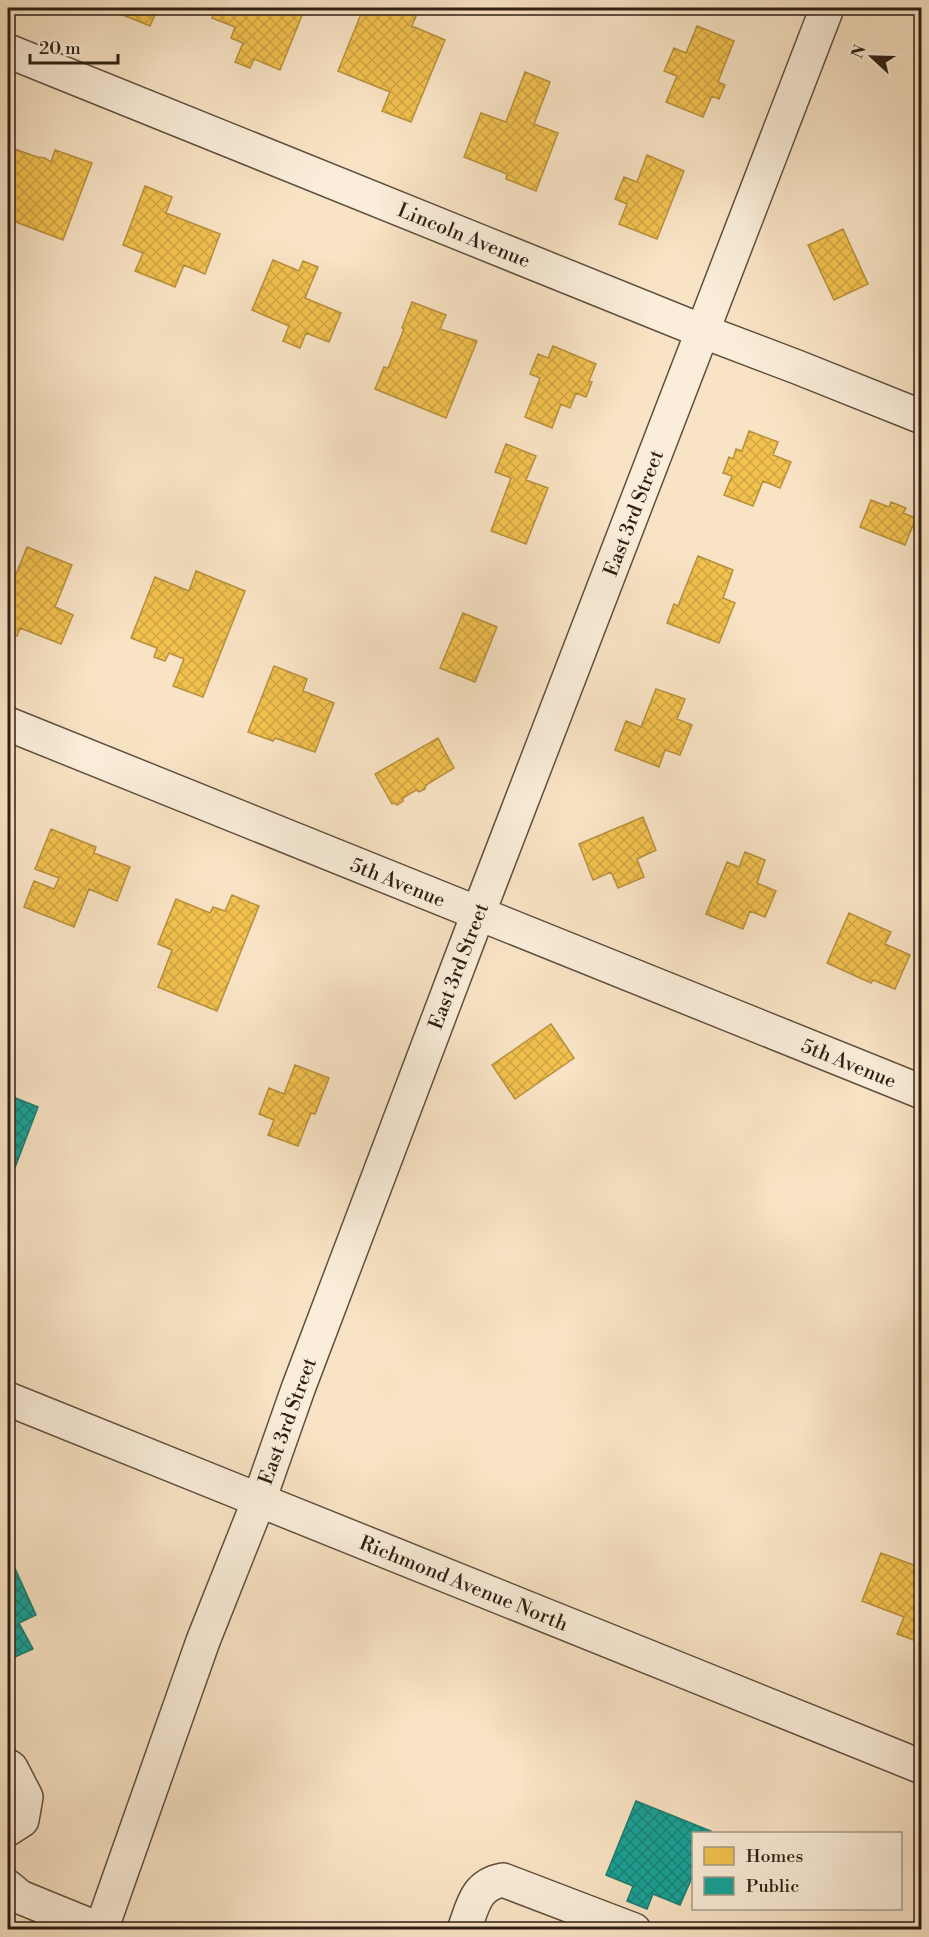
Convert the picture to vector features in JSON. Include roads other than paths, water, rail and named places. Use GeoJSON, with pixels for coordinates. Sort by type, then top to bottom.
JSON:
{"type":"FeatureCollection","features":[{"type":"Feature","properties":{"kind":"street","name":"East 3rd Street"},"geometry":{"type":"LineString","coordinates":[[107,1928],[203,1641],[259,1500],[298,1389],[478,914],[827,8]]}},
{"type":"Feature","properties":{"kind":"street","name":"Lincoln Avenue"},"geometry":{"type":"LineString","coordinates":[[8,51],[921,417]]}},
{"type":"Feature","properties":{"kind":"street","name":"5th Avenue"},"geometry":{"type":"LineString","coordinates":[[8,724],[921,1092]]}},
{"type":"Feature","properties":{"kind":"street","name":"Richmond Avenue North"},"geometry":{"type":"LineString","coordinates":[[8,1399],[921,1767]]}},
{"type":"Feature","properties":{"kind":"street"},"geometry":{"type":"LineString","coordinates":[[8,1766],[26,1797],[22,1821],[8,1829]]}},
{"type":"Feature","properties":{"kind":"street"},"geometry":{"type":"LineString","coordinates":[[465,1929],[479,1890],[491,1882],[503,1880],[634,1929]]}},
{"type":"Feature","properties":{"kind":"street"},"geometry":{"type":"LineString","coordinates":[[8,1887],[20,1897],[107,1928]]}}]}
